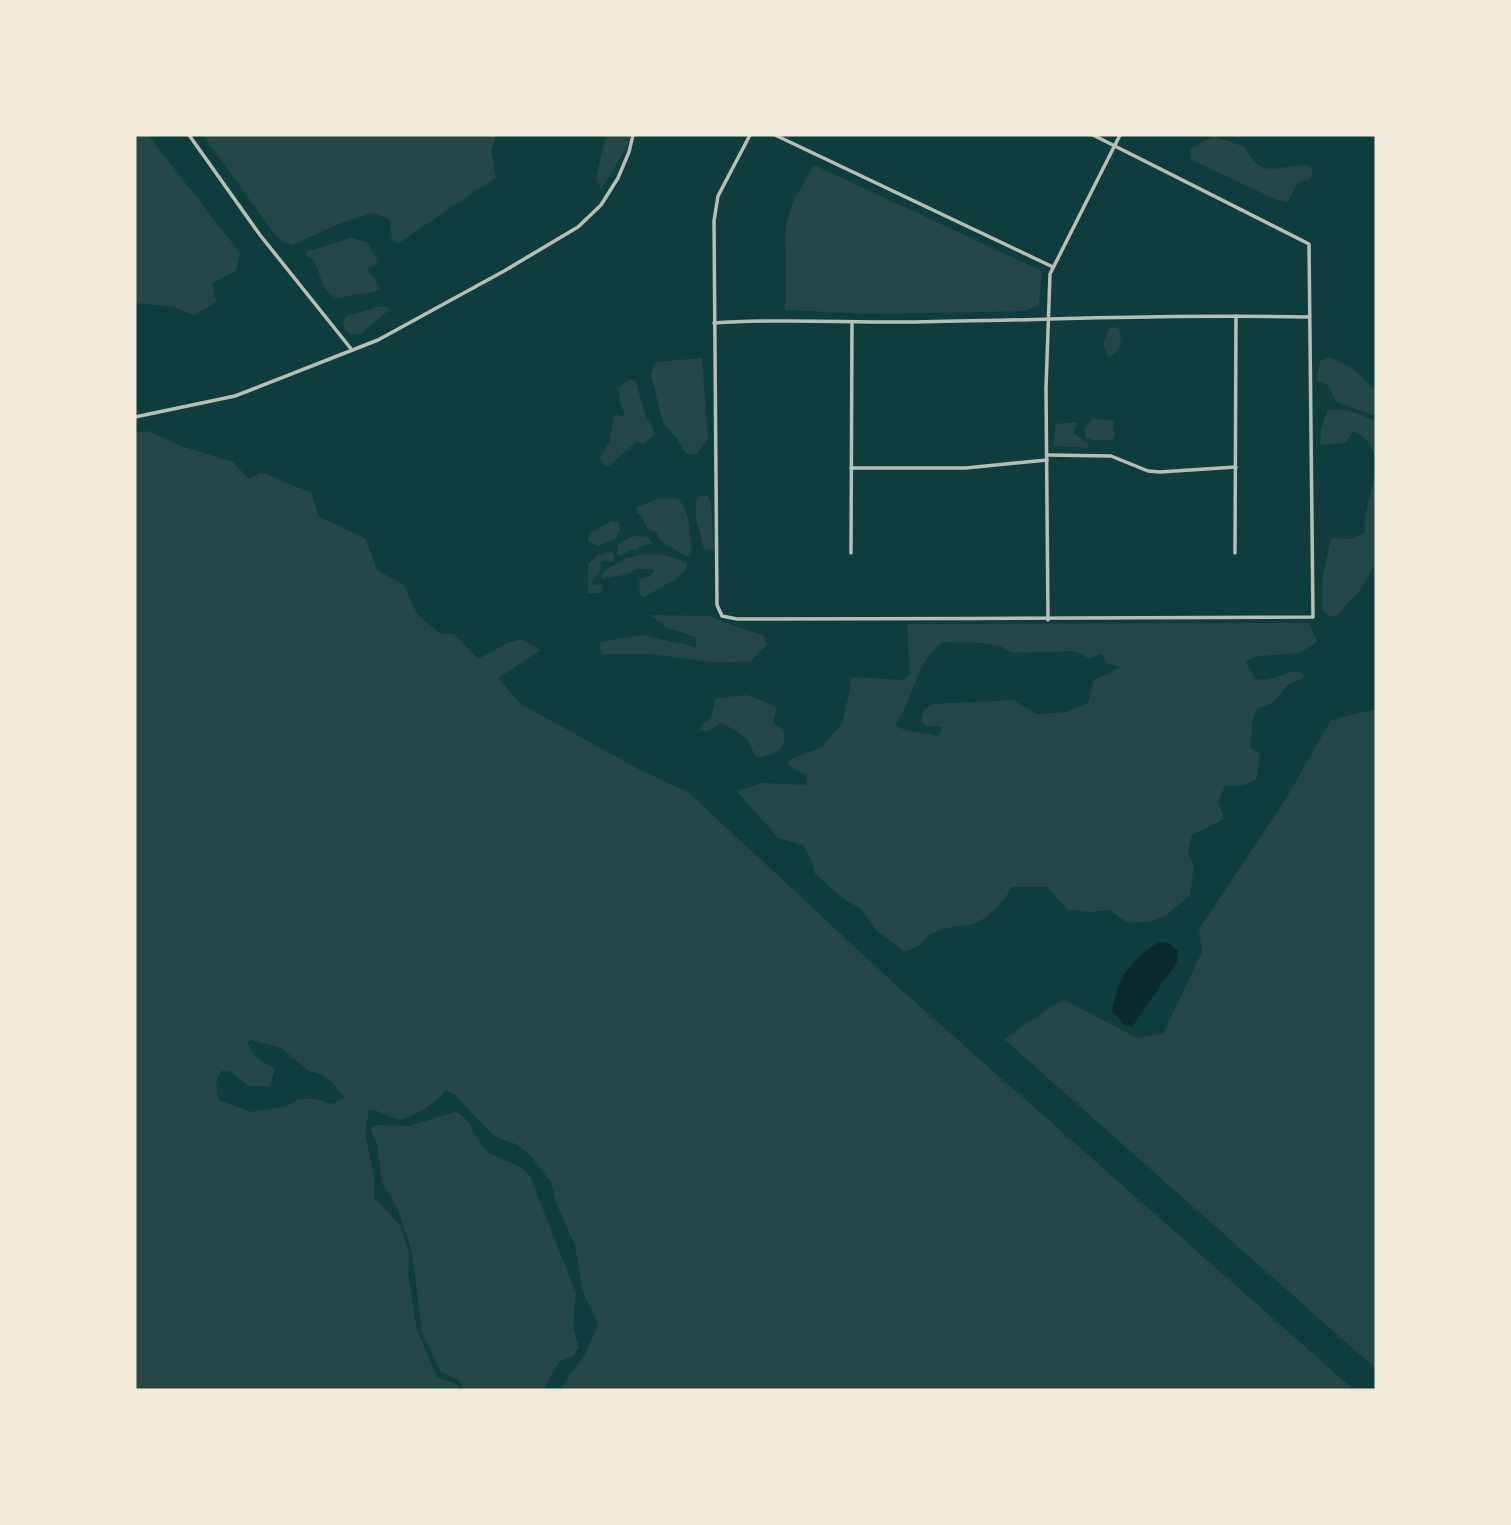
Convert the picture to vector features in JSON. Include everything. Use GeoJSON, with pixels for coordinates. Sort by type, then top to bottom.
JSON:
{"type":"FeatureCollection","features":[{"type":"Feature","properties":{"kind":"street"},"geometry":{"type":"LineString","coordinates":[[189,135],[260,236],[352,350]]}},
{"type":"Feature","properties":{"kind":"street"},"geometry":{"type":"LineString","coordinates":[[135,417],[235,396],[378,340],[504,271],[578,227],[601,205],[618,178],[633,135]]}},
{"type":"Feature","properties":{"kind":"street"},"geometry":{"type":"LineString","coordinates":[[750,135],[715,206],[713,323],[717,605],[722,616],[737,619],[1048,620],[1312,617],[1309,244],[1093,135]]}},
{"type":"Feature","properties":{"kind":"street"},"geometry":{"type":"LineString","coordinates":[[775,135],[1053,267]]}},
{"type":"Feature","properties":{"kind":"street"},"geometry":{"type":"LineString","coordinates":[[1048,620],[1050,274],[1120,135]]}},
{"type":"Feature","properties":{"kind":"street"},"geometry":{"type":"LineString","coordinates":[[1236,316],[1236,553]]}},
{"type":"Feature","properties":{"kind":"street"},"geometry":{"type":"LineString","coordinates":[[713,323],[1308,317]]}},
{"type":"Feature","properties":{"kind":"street"},"geometry":{"type":"LineString","coordinates":[[851,553],[852,323]]}},
{"type":"Feature","properties":{"kind":"street"},"geometry":{"type":"LineString","coordinates":[[851,468],[966,468],[1047,457],[1111,456],[1147,471],[1236,467]]}},
{"type":"Feature","properties":{"kind":"shaded area"},"geometry":{"type":"Polygon","coordinates":[[[135,135],[148,135],[240,253],[236,271],[212,283],[216,302],[194,315],[173,307],[135,303],[135,135]]]}},
{"type":"Feature","properties":{"kind":"shaded area"},"geometry":{"type":"Polygon","coordinates":[[[203,135],[496,135],[491,152],[496,177],[399,243],[392,240],[390,219],[372,213],[292,245],[280,240],[203,135]]]}},
{"type":"Feature","properties":{"kind":"shaded area"},"geometry":{"type":"Polygon","coordinates":[[[606,135],[630,135],[627,147],[601,190],[596,178],[606,135]]]}},
{"type":"Feature","properties":{"kind":"shaded area"},"geometry":{"type":"Polygon","coordinates":[[[1213,136],[1245,147],[1251,158],[1264,168],[1307,165],[1312,168],[1312,176],[1308,180],[1298,182],[1288,202],[1277,200],[1190,159],[1190,149],[1213,136]]]}},
{"type":"Feature","properties":{"kind":"shaded area"},"geometry":{"type":"Polygon","coordinates":[[[814,165],[1042,271],[1039,305],[1025,311],[871,314],[785,310],[786,224],[793,202],[814,165]]]}},
{"type":"Feature","properties":{"kind":"shaded area"},"geometry":{"type":"Polygon","coordinates":[[[350,238],[367,242],[378,262],[367,269],[381,289],[336,298],[324,287],[314,260],[305,254],[350,238]]]}},
{"type":"Feature","properties":{"kind":"shaded area"},"geometry":{"type":"Polygon","coordinates":[[[387,307],[389,310],[362,333],[353,335],[345,330],[343,323],[346,316],[387,307]]]}},
{"type":"Feature","properties":{"kind":"shaded area"},"geometry":{"type":"Polygon","coordinates":[[[1118,327],[1121,340],[1115,353],[1108,357],[1103,343],[1110,328],[1118,327]]]}},
{"type":"Feature","properties":{"kind":"shaded area"},"geometry":{"type":"Polygon","coordinates":[[[702,358],[708,438],[696,455],[686,454],[663,423],[651,374],[655,362],[702,358]]]}},
{"type":"Feature","properties":{"kind":"shaded area"},"geometry":{"type":"Polygon","coordinates":[[[1329,358],[1348,367],[1376,390],[1376,416],[1336,402],[1329,386],[1316,380],[1320,361],[1329,358]]]}},
{"type":"Feature","properties":{"kind":"shaded area"},"geometry":{"type":"Polygon","coordinates":[[[630,379],[635,380],[654,435],[643,444],[636,442],[609,466],[604,466],[600,458],[610,441],[614,415],[623,416],[625,413],[620,403],[619,387],[630,379]]]}},
{"type":"Feature","properties":{"kind":"shaded area"},"geometry":{"type":"Polygon","coordinates":[[[1328,409],[1348,410],[1376,421],[1376,562],[1361,589],[1336,616],[1329,616],[1322,610],[1323,574],[1331,538],[1350,539],[1365,533],[1365,518],[1375,463],[1373,451],[1366,440],[1353,431],[1346,443],[1320,445],[1321,428],[1328,409]]]}},
{"type":"Feature","properties":{"kind":"shaded area"},"geometry":{"type":"Polygon","coordinates":[[[1092,419],[1113,420],[1115,435],[1112,440],[1085,437],[1085,428],[1092,419]]]}},
{"type":"Feature","properties":{"kind":"shaded area"},"geometry":{"type":"Polygon","coordinates":[[[1078,422],[1073,433],[1088,443],[1088,448],[1054,446],[1055,424],[1078,422]]]}},
{"type":"Feature","properties":{"kind":"shaded area"},"geometry":{"type":"Polygon","coordinates":[[[148,431],[181,446],[233,462],[249,479],[261,472],[312,493],[318,516],[366,539],[377,570],[404,585],[417,614],[439,633],[454,634],[478,659],[510,642],[522,639],[541,650],[498,678],[521,704],[642,771],[688,792],[899,988],[1354,1390],[560,1390],[587,1351],[598,1325],[583,1291],[575,1246],[557,1205],[551,1182],[529,1154],[516,1144],[495,1137],[455,1095],[446,1090],[425,1109],[399,1120],[369,1110],[365,1131],[375,1183],[374,1198],[400,1225],[409,1254],[408,1272],[417,1330],[437,1377],[459,1385],[460,1390],[135,1390],[135,433],[148,431]],[[251,1040],[247,1042],[253,1055],[275,1069],[270,1086],[249,1086],[229,1071],[221,1071],[216,1083],[218,1100],[252,1112],[285,1107],[299,1099],[315,1099],[333,1104],[345,1098],[333,1083],[321,1074],[309,1071],[281,1048],[251,1040]]]}},
{"type":"Feature","properties":{"kind":"shaded area"},"geometry":{"type":"Polygon","coordinates":[[[700,496],[708,496],[711,505],[714,549],[704,550],[696,517],[696,500],[700,496]]]}},
{"type":"Feature","properties":{"kind":"shaded area"},"geometry":{"type":"Polygon","coordinates":[[[659,498],[678,499],[682,504],[689,526],[691,556],[687,557],[661,541],[655,531],[647,529],[642,516],[637,513],[637,507],[659,498]]]}},
{"type":"Feature","properties":{"kind":"shaded area"},"geometry":{"type":"Polygon","coordinates":[[[612,521],[619,523],[617,537],[599,546],[588,542],[589,533],[612,521]]]}},
{"type":"Feature","properties":{"kind":"shaded area"},"geometry":{"type":"Polygon","coordinates":[[[638,536],[647,537],[653,544],[632,549],[621,556],[617,554],[618,545],[638,536]]]}},
{"type":"Feature","properties":{"kind":"shaded area"},"geometry":{"type":"Polygon","coordinates":[[[611,552],[614,555],[613,562],[600,562],[601,571],[591,581],[592,585],[602,584],[600,593],[588,593],[588,564],[597,556],[611,552]]]}},
{"type":"Feature","properties":{"kind":"shaded area"},"geometry":{"type":"Polygon","coordinates":[[[646,554],[678,559],[687,563],[687,568],[678,578],[644,597],[640,594],[639,581],[649,577],[654,572],[653,569],[636,569],[629,574],[601,579],[602,573],[624,559],[646,554]]]}},
{"type":"Feature","properties":{"kind":"shaded area"},"geometry":{"type":"Polygon","coordinates":[[[649,615],[711,616],[763,635],[767,645],[750,661],[719,663],[650,654],[602,654],[599,642],[643,635],[696,647],[696,637],[668,628],[649,615]]]}},
{"type":"Feature","properties":{"kind":"shaded area"},"geometry":{"type":"Polygon","coordinates":[[[1309,623],[1317,641],[1299,652],[1255,657],[1246,661],[1255,679],[1267,679],[1298,671],[1305,677],[1288,685],[1272,703],[1256,709],[1250,748],[1260,754],[1257,778],[1245,785],[1225,786],[1218,802],[1224,819],[1192,835],[1188,853],[1194,866],[1190,895],[1168,914],[1153,921],[1128,923],[1109,910],[1068,910],[1047,887],[1012,887],[988,916],[967,925],[939,930],[930,934],[915,948],[904,951],[876,930],[861,909],[844,899],[815,874],[803,845],[778,838],[737,791],[762,783],[806,785],[806,776],[787,763],[790,759],[821,748],[843,722],[852,677],[904,680],[910,674],[907,624],[1309,623]],[[942,642],[934,649],[921,669],[895,725],[905,730],[937,736],[942,727],[927,726],[921,722],[924,710],[932,704],[1013,700],[1037,714],[1067,712],[1088,703],[1094,680],[1121,667],[1106,663],[1102,654],[1089,659],[1076,651],[1012,653],[1000,646],[942,642]]]}},
{"type":"Feature","properties":{"kind":"shaded area"},"geometry":{"type":"Polygon","coordinates":[[[746,695],[777,709],[773,721],[783,729],[784,743],[774,754],[756,757],[747,739],[722,722],[708,731],[700,731],[701,725],[711,719],[716,698],[746,695]]]}},
{"type":"Feature","properties":{"kind":"shaded area"},"geometry":{"type":"Polygon","coordinates":[[[1376,709],[1376,1369],[1004,1039],[1063,999],[1137,1038],[1163,1034],[1202,952],[1199,929],[1287,797],[1331,720],[1376,709]]]}},
{"type":"Feature","properties":{"kind":"shaded area"},"geometry":{"type":"Polygon","coordinates":[[[1159,942],[1169,943],[1178,951],[1177,962],[1132,1027],[1124,1024],[1112,1011],[1118,988],[1133,963],[1159,942]]]}},
{"type":"Feature","properties":{"kind":"shaded area"},"geometry":{"type":"Polygon","coordinates":[[[455,1112],[469,1123],[486,1150],[520,1167],[530,1176],[576,1293],[573,1327],[579,1348],[573,1356],[559,1362],[543,1390],[464,1390],[458,1379],[441,1372],[422,1332],[412,1252],[397,1207],[382,1182],[377,1144],[371,1131],[372,1127],[377,1125],[409,1126],[455,1112]]]}}]}
